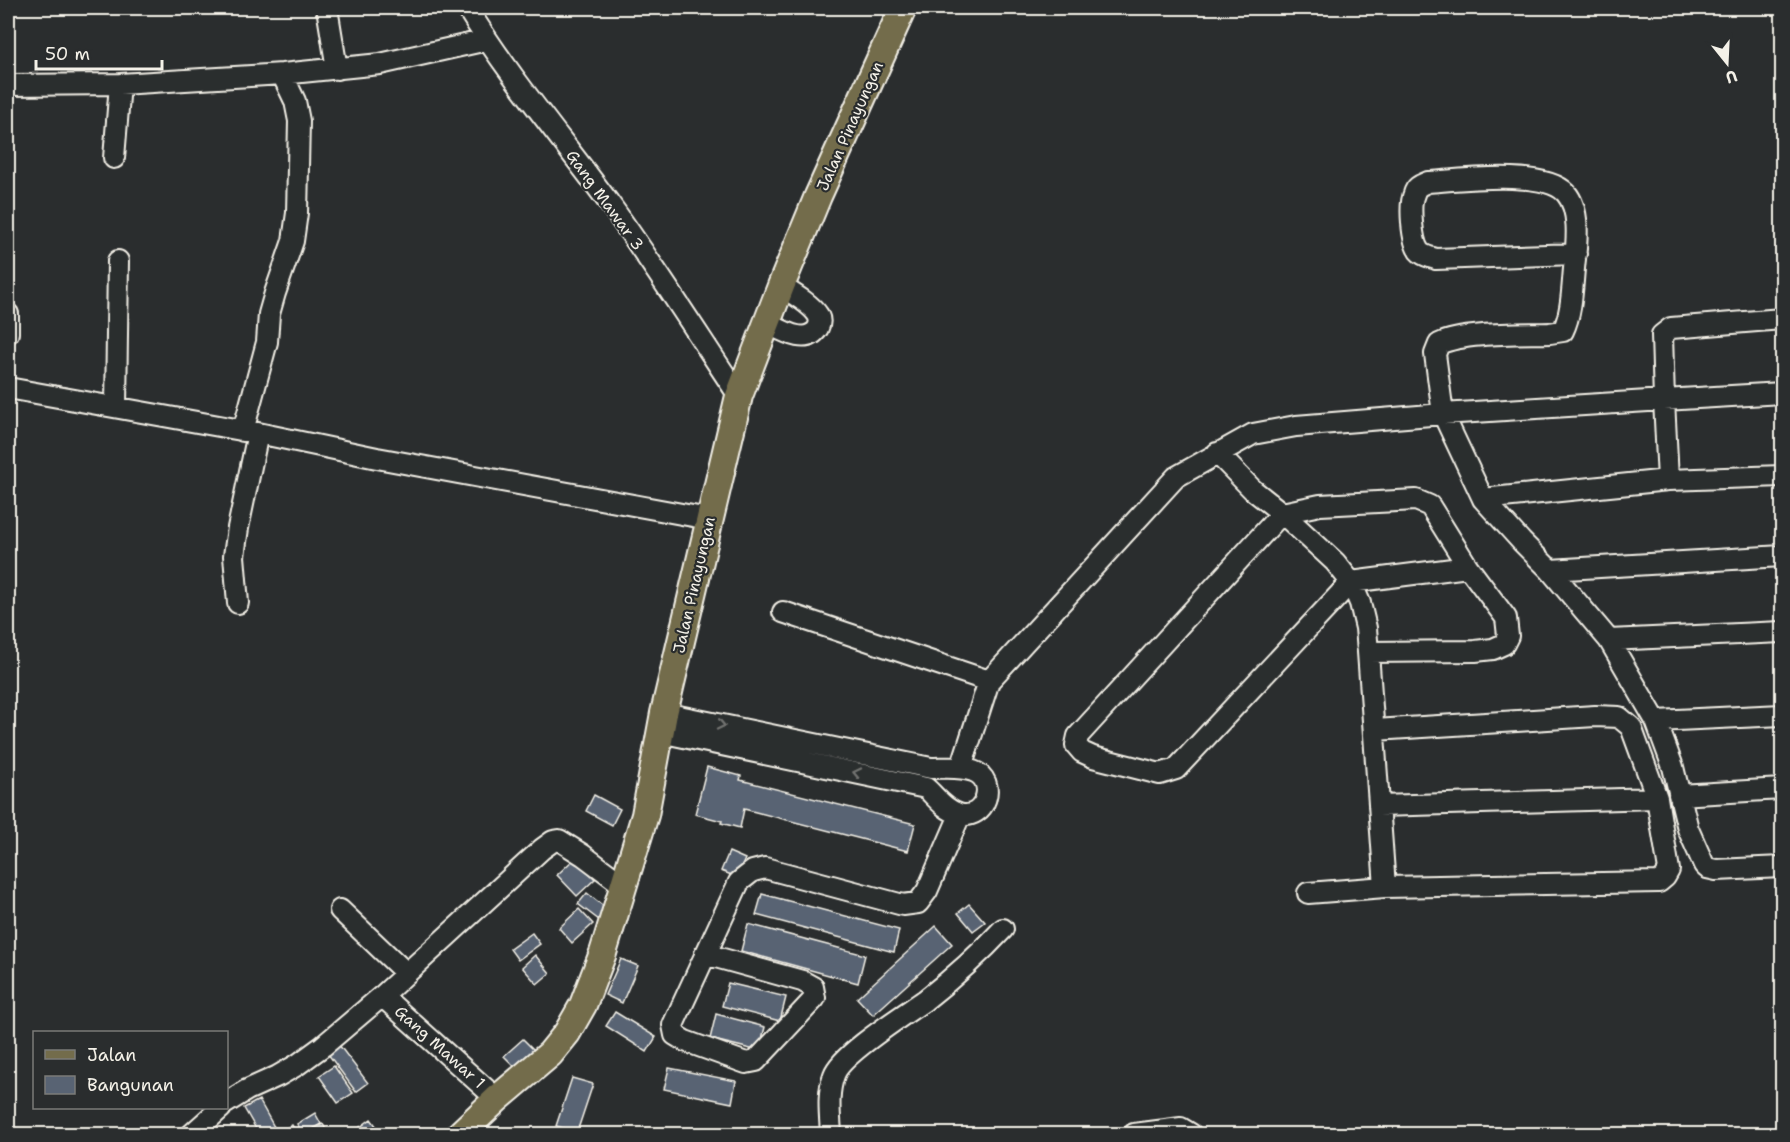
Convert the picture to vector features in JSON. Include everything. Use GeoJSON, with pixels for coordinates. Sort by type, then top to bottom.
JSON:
{"type":"FeatureCollection","features":[{"type":"Feature","properties":{"kind":"main road","name":"Jalan Pinayungan"},"geometry":{"type":"LineString","coordinates":[[460,1134],[550,1054],[567,1033],[583,1005],[599,963],[645,815],[662,722],[739,396],[818,196],[903,8]]}},
{"type":"Feature","properties":{"kind":"street"},"geometry":{"type":"LineString","coordinates":[[327,8],[337,69]]}},
{"type":"Feature","properties":{"kind":"street","name":"Gang Mawar 3"},"geometry":{"type":"LineString","coordinates":[[467,8],[487,40],[620,219],[739,396]]}},
{"type":"Feature","properties":{"kind":"street"},"geometry":{"type":"LineString","coordinates":[[8,85],[120,84],[337,69],[398,61],[487,40]]}},
{"type":"Feature","properties":{"kind":"street"},"geometry":{"type":"LineString","coordinates":[[238,603],[234,556],[250,432],[267,342],[269,314],[293,241],[297,213],[299,121],[295,101],[282,74]]}},
{"type":"Feature","properties":{"kind":"street"},"geometry":{"type":"LineString","coordinates":[[114,158],[120,84]]}},
{"type":"Feature","properties":{"kind":"street"},"geometry":{"type":"LineString","coordinates":[[1576,254],[1436,259],[1423,255],[1418,250],[1414,239],[1412,204],[1414,192],[1419,186],[1428,182],[1514,178],[1544,180],[1565,192],[1572,203],[1576,220],[1576,254],[1568,320],[1563,331],[1469,336],[1447,340],[1439,344],[1435,354],[1443,414],[1483,499],[1550,570],[1609,640],[1656,721],[1673,767],[1688,829],[1704,865],[1716,870],[1782,867]]}},
{"type":"Feature","properties":{"kind":"street"},"geometry":{"type":"LineString","coordinates":[[116,407],[118,261]]}},
{"type":"Feature","properties":{"kind":"street"},"geometry":{"type":"LineString","coordinates":[[767,323],[794,335],[802,336],[812,334],[818,329],[820,322],[818,315],[781,286]]}},
{"type":"Feature","properties":{"kind":"street"},"geometry":{"type":"LineString","coordinates":[[8,314],[8,333]]}},
{"type":"Feature","properties":{"kind":"street"},"geometry":{"type":"LineString","coordinates":[[1668,480],[1662,336],[1665,331],[1671,328],[1782,319]]}},
{"type":"Feature","properties":{"kind":"street"},"geometry":{"type":"LineString","coordinates":[[8,388],[709,519]]}},
{"type":"Feature","properties":{"kind":"street"},"geometry":{"type":"LineString","coordinates":[[961,768],[989,681],[1176,477],[1252,434],[1296,426],[1443,414],[1782,393]]}},
{"type":"Feature","properties":{"kind":"street"},"geometry":{"type":"LineString","coordinates":[[1217,453],[1253,490],[1282,513],[1335,562],[1351,582],[1360,603],[1366,627],[1385,887]]}},
{"type":"Feature","properties":{"kind":"street"},"geometry":{"type":"LineString","coordinates":[[1483,499],[1668,480],[1782,476]]}},
{"type":"Feature","properties":{"kind":"street"},"geometry":{"type":"LineString","coordinates":[[1368,652],[1493,649],[1504,644],[1508,636],[1506,618],[1468,567],[1430,506],[1416,500],[1320,505],[1282,513],[1078,736],[1076,746],[1093,757],[1160,774],[1176,769],[1351,582],[1468,567]]}},
{"type":"Feature","properties":{"kind":"street"},"geometry":{"type":"LineString","coordinates":[[1550,570],[1782,556]]}},
{"type":"Feature","properties":{"kind":"street"},"geometry":{"type":"LineString","coordinates":[[783,612],[989,681]]}},
{"type":"Feature","properties":{"kind":"street"},"geometry":{"type":"LineString","coordinates":[[1609,640],[1782,632]]}},
{"type":"Feature","properties":{"kind":"street"},"geometry":{"type":"LineString","coordinates":[[1656,721],[1782,715]]}},
{"type":"Feature","properties":{"kind":"street"},"geometry":{"type":"LineString","coordinates":[[1308,893],[1385,887],[1659,882],[1669,870],[1656,798],[1631,728],[1619,717],[1595,716],[1375,730]]}},
{"type":"Feature","properties":{"kind":"street"},"geometry":{"type":"LineString","coordinates":[[662,722],[931,768],[961,768],[974,771],[983,777],[987,788],[987,799],[981,808],[971,814],[960,815],[950,810],[926,788],[662,722]]}},
{"type":"Feature","properties":{"kind":"street"},"geometry":{"type":"LineString","coordinates":[[914,785],[919,765]]}},
{"type":"Feature","properties":{"kind":"street"},"geometry":{"type":"LineString","coordinates":[[1679,795],[1782,789]]}},
{"type":"Feature","properties":{"kind":"street"},"geometry":{"type":"LineString","coordinates":[[1379,806],[1656,798]]}},
{"type":"Feature","properties":{"kind":"street"},"geometry":{"type":"LineString","coordinates":[[705,954],[802,981],[813,987],[815,998],[756,1061],[746,1063],[684,1041],[675,1035],[674,1025],[705,954],[739,882],[753,871],[765,868],[903,905],[918,903],[927,891],[960,815]]}},
{"type":"Feature","properties":{"kind":"street"},"geometry":{"type":"LineString","coordinates":[[228,1102],[297,1065],[323,1046],[382,996],[552,841],[559,840],[623,885]]}},
{"type":"Feature","properties":{"kind":"street"},"geometry":{"type":"LineString","coordinates":[[340,910],[406,973]]}},
{"type":"Feature","properties":{"kind":"street"},"geometry":{"type":"LineString","coordinates":[[831,1134],[829,1101],[834,1074],[853,1052],[925,999],[976,957],[1003,930]]}},
{"type":"Feature","properties":{"kind":"street","name":"Gang Mawar 1"},"geometry":{"type":"LineString","coordinates":[[382,996],[497,1099]]}},
{"type":"Feature","properties":{"kind":"street"},"geometry":{"type":"LineString","coordinates":[[192,1134],[219,1109]]}},
{"type":"Feature","properties":{"kind":"street"},"geometry":{"type":"LineString","coordinates":[[1134,1134],[1181,1128],[1191,1134]]}},
{"type":"Feature","properties":{"kind":"building"},"geometry":{"type":"Polygon","coordinates":[[[707,767],[741,776],[740,780],[915,824],[908,851],[744,809],[740,828],[695,814],[707,767]]]}},
{"type":"Feature","properties":{"kind":"building"},"geometry":{"type":"Polygon","coordinates":[[[594,795],[620,809],[612,825],[586,811],[594,795]]]}},
{"type":"Feature","properties":{"kind":"building"},"geometry":{"type":"Polygon","coordinates":[[[729,852],[745,859],[737,877],[721,871],[729,852]]]}},
{"type":"Feature","properties":{"kind":"building"},"geometry":{"type":"Polygon","coordinates":[[[575,858],[595,879],[577,896],[557,875],[575,858]]]}},
{"type":"Feature","properties":{"kind":"building"},"geometry":{"type":"Polygon","coordinates":[[[587,893],[607,909],[599,920],[578,904],[587,893]]]}},
{"type":"Feature","properties":{"kind":"building"},"geometry":{"type":"Polygon","coordinates":[[[762,894],[899,930],[894,952],[756,915],[762,894]]]}},
{"type":"Feature","properties":{"kind":"building"},"geometry":{"type":"Polygon","coordinates":[[[969,904],[985,922],[973,931],[958,913],[969,904]]]}},
{"type":"Feature","properties":{"kind":"building"},"geometry":{"type":"Polygon","coordinates":[[[579,909],[593,924],[572,943],[559,928],[579,909]]]}},
{"type":"Feature","properties":{"kind":"building"},"geometry":{"type":"Polygon","coordinates":[[[748,924],[865,955],[858,983],[741,951],[748,924]]]}},
{"type":"Feature","properties":{"kind":"building"},"geometry":{"type":"Polygon","coordinates":[[[936,926],[952,944],[873,1015],[857,998],[936,926]]]}},
{"type":"Feature","properties":{"kind":"building"},"geometry":{"type":"Polygon","coordinates":[[[532,933],[540,944],[518,960],[510,949],[532,933]]]}},
{"type":"Feature","properties":{"kind":"building"},"geometry":{"type":"Polygon","coordinates":[[[535,955],[550,973],[537,984],[522,967],[535,955]]]}},
{"type":"Feature","properties":{"kind":"building"},"geometry":{"type":"Polygon","coordinates":[[[621,959],[638,966],[622,1003],[605,995],[621,959]]]}},
{"type":"Feature","properties":{"kind":"building"},"geometry":{"type":"Polygon","coordinates":[[[728,983],[786,997],[780,1021],[722,1006],[728,983]]]}},
{"type":"Feature","properties":{"kind":"building"},"geometry":{"type":"Polygon","coordinates":[[[615,1012],[656,1037],[647,1052],[606,1026],[615,1012]]]}},
{"type":"Feature","properties":{"kind":"building"},"geometry":{"type":"Polygon","coordinates":[[[716,1014],[765,1027],[759,1051],[710,1039],[716,1014]]]}},
{"type":"Feature","properties":{"kind":"building"},"geometry":{"type":"Polygon","coordinates":[[[523,1039],[534,1050],[515,1067],[504,1056],[523,1039]]]}},
{"type":"Feature","properties":{"kind":"building"},"geometry":{"type":"Polygon","coordinates":[[[339,1045],[368,1083],[356,1092],[328,1054],[339,1045]]]}},
{"type":"Feature","properties":{"kind":"building"},"geometry":{"type":"Polygon","coordinates":[[[334,1066],[353,1093],[338,1103],[319,1076],[334,1066]]]}},
{"type":"Feature","properties":{"kind":"building"},"geometry":{"type":"Polygon","coordinates":[[[669,1068],[736,1081],[732,1103],[664,1089],[669,1068]]]}},
{"type":"Feature","properties":{"kind":"building"},"geometry":{"type":"Polygon","coordinates":[[[572,1078],[593,1084],[577,1132],[556,1126],[572,1078]]]}},
{"type":"Feature","properties":{"kind":"building"},"geometry":{"type":"Polygon","coordinates":[[[259,1100],[274,1127],[261,1134],[244,1108],[259,1100]]]}},
{"type":"Feature","properties":{"kind":"building"},"geometry":{"type":"Polygon","coordinates":[[[315,1113],[321,1124],[303,1134],[297,1124],[315,1113]]]}},
{"type":"Feature","properties":{"kind":"building"},"geometry":{"type":"Polygon","coordinates":[[[371,1119],[382,1134],[364,1134],[359,1128],[371,1119]]]}},
{"type":"Feature","properties":{"kind":"building"},"geometry":{"type":"Polygon","coordinates":[[[323,1124],[328,1134],[303,1134],[323,1124]]]}},
{"type":"Feature","properties":{"kind":"building"},"geometry":{"type":"Polygon","coordinates":[[[292,1125],[297,1134],[275,1134],[292,1125]]]}}]}
